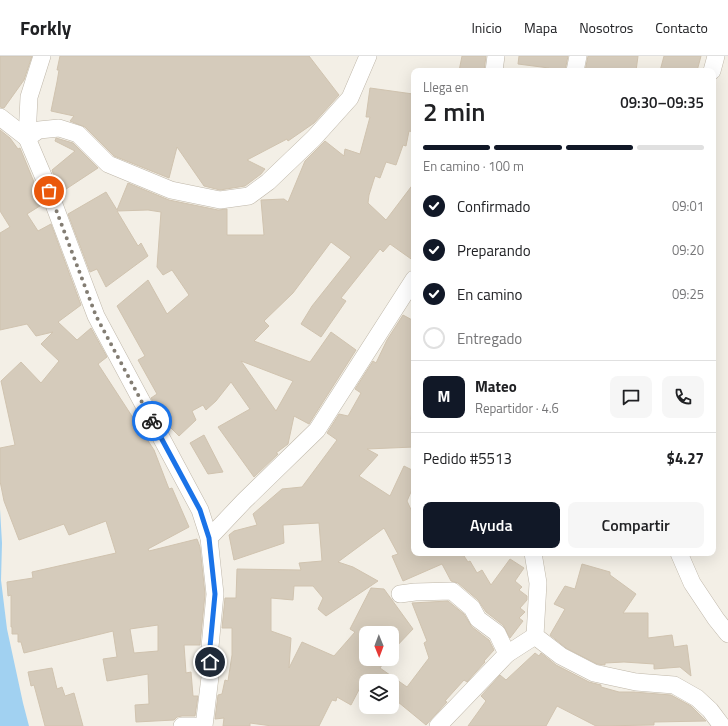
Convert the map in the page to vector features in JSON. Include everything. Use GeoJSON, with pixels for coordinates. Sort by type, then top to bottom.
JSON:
{"type":"FeatureCollection","features":[{"type":"Feature","properties":{"kind":"street"},"geometry":{"type":"LineString","coordinates":[[42,56],[29,97],[27,138],[44,178],[96,316],[200,510],[209,538],[215,594],[210,647],[210,677],[204,726]]}},
{"type":"Feature","properties":{"kind":"street"},"geometry":{"type":"LineString","coordinates":[[27,138],[39,130],[59,128],[78,134],[108,164],[171,190],[220,200],[249,196],[268,182],[314,138],[350,98],[368,56]]}},
{"type":"Feature","properties":{"kind":"street"},"geometry":{"type":"LineString","coordinates":[[494,68],[496,56]]}},
{"type":"Feature","properties":{"kind":"street"},"geometry":{"type":"LineString","coordinates":[[576,68],[578,56]]}},
{"type":"Feature","properties":{"kind":"street"},"geometry":{"type":"LineString","coordinates":[[713,68],[716,56]]}},
{"type":"Feature","properties":{"kind":"street"},"geometry":{"type":"LineString","coordinates":[[0,117],[27,138]]}},
{"type":"Feature","properties":{"kind":"street"},"geometry":{"type":"LineString","coordinates":[[209,538],[244,501],[317,430],[411,284]]}},
{"type":"Feature","properties":{"kind":"street"},"geometry":{"type":"LineString","coordinates":[[534,556],[538,583],[535,636]]}},
{"type":"Feature","properties":{"kind":"street"},"geometry":{"type":"LineString","coordinates":[[680,556],[692,583],[716,620],[728,634]]}},
{"type":"Feature","properties":{"kind":"street"},"geometry":{"type":"LineString","coordinates":[[400,594],[452,590],[472,608],[478,619],[497,633],[507,654]]}},
{"type":"Feature","properties":{"kind":"street"},"geometry":{"type":"LineString","coordinates":[[438,726],[507,654],[535,636]]}},
{"type":"Feature","properties":{"kind":"street"},"geometry":{"type":"LineString","coordinates":[[535,636],[562,656],[594,673],[636,682],[674,685],[697,698],[710,710],[722,726]]}},
{"type":"Feature","properties":{"kind":"street"},"geometry":{"type":"LineString","coordinates":[[182,726],[194,726]]}},
{"type":"Feature","properties":{"kind":"water"},"geometry":{"type":"Polygon","coordinates":[[[0,509],[2,543],[1,580],[7,629],[29,726],[0,726],[0,509]]]}},
{"type":"Feature","properties":{"kind":"building"},"geometry":{"type":"Polygon","coordinates":[[[0,56],[32,56],[24,80],[4,108],[0,107],[0,56]]]}},
{"type":"Feature","properties":{"kind":"building"},"geometry":{"type":"Polygon","coordinates":[[[60,56],[309,56],[339,95],[314,123],[288,141],[287,139],[247,160],[265,169],[261,174],[245,186],[220,190],[204,186],[177,147],[169,178],[114,156],[85,127],[70,121],[74,116],[51,111],[59,70],[57,70],[60,56]]]}},
{"type":"Feature","properties":{"kind":"building"},"geometry":{"type":"Polygon","coordinates":[[[462,56],[486,56],[484,68],[460,68],[462,56]]]}},
{"type":"Feature","properties":{"kind":"building"},"geometry":{"type":"Polygon","coordinates":[[[519,56],[568,56],[566,68],[549,68],[518,64],[519,56]]]}},
{"type":"Feature","properties":{"kind":"building"},"geometry":{"type":"Polygon","coordinates":[[[588,56],[638,56],[636,68],[586,68],[588,56]]]}},
{"type":"Feature","properties":{"kind":"building"},"geometry":{"type":"Polygon","coordinates":[[[664,56],[701,56],[698,68],[661,68],[664,56]]]}},
{"type":"Feature","properties":{"kind":"building"},"geometry":{"type":"Polygon","coordinates":[[[370,88],[411,94],[411,131],[409,131],[406,146],[403,145],[396,165],[386,162],[380,178],[375,176],[368,203],[386,220],[411,187],[411,259],[390,244],[383,252],[380,249],[341,298],[346,301],[321,337],[301,324],[312,306],[351,257],[331,242],[293,293],[264,321],[269,326],[254,341],[310,362],[331,332],[356,350],[309,424],[294,416],[288,444],[276,453],[278,454],[254,477],[218,427],[250,409],[231,382],[216,401],[206,410],[203,405],[192,411],[196,420],[179,436],[163,420],[151,398],[157,394],[138,360],[145,356],[117,306],[148,280],[167,314],[189,295],[172,270],[163,275],[157,267],[161,212],[148,210],[117,211],[138,246],[141,243],[148,256],[106,287],[97,269],[90,272],[68,214],[106,192],[117,210],[128,183],[169,200],[218,210],[227,209],[227,235],[264,235],[261,200],[284,199],[288,202],[305,161],[325,141],[344,156],[345,149],[360,154],[370,117],[366,117],[370,88]],[[241,361],[276,411],[293,381],[241,361]]]}},
{"type":"Feature","properties":{"kind":"building"},"geometry":{"type":"Polygon","coordinates":[[[0,130],[10,138],[18,149],[20,148],[43,204],[27,214],[38,231],[51,224],[81,305],[58,322],[77,340],[91,328],[107,357],[98,364],[154,450],[169,489],[172,488],[189,527],[148,549],[149,551],[197,539],[200,547],[205,594],[200,645],[184,645],[186,673],[191,672],[193,696],[198,696],[195,716],[182,716],[177,717],[174,720],[136,722],[135,705],[149,704],[148,674],[107,681],[103,659],[117,657],[113,631],[24,653],[21,642],[18,642],[18,634],[12,634],[11,595],[8,596],[7,582],[33,578],[32,572],[116,553],[106,521],[69,535],[64,524],[19,540],[4,501],[0,481],[0,448],[15,445],[1,381],[21,362],[41,383],[59,361],[41,344],[53,332],[36,336],[27,324],[0,330],[0,233],[10,227],[0,211],[0,130]],[[158,625],[130,629],[134,653],[158,651],[158,625]]]}},
{"type":"Feature","properties":{"kind":"building"},"geometry":{"type":"Polygon","coordinates":[[[56,138],[73,143],[98,168],[60,193],[52,170],[75,151],[55,141],[56,138]]]}},
{"type":"Feature","properties":{"kind":"building"},"geometry":{"type":"Polygon","coordinates":[[[403,315],[411,319],[411,447],[367,449],[378,455],[359,476],[390,496],[404,466],[411,470],[411,492],[407,501],[411,510],[411,556],[464,556],[468,562],[470,561],[477,573],[482,570],[491,585],[510,559],[524,568],[515,581],[522,587],[519,590],[527,596],[527,600],[520,608],[525,612],[519,618],[523,621],[510,638],[503,625],[486,612],[478,600],[458,583],[451,581],[442,564],[403,581],[392,556],[398,554],[384,528],[338,562],[353,567],[378,581],[326,616],[318,609],[323,598],[313,586],[294,586],[293,600],[271,598],[271,631],[291,638],[289,668],[302,642],[334,656],[355,632],[350,629],[371,588],[384,589],[413,629],[399,644],[399,626],[359,626],[359,666],[381,666],[380,668],[389,674],[359,674],[359,690],[351,705],[337,697],[336,701],[332,700],[319,726],[272,726],[250,723],[250,726],[223,726],[224,718],[215,719],[218,695],[222,694],[225,680],[228,681],[232,655],[232,628],[222,628],[225,598],[236,598],[237,569],[301,570],[299,563],[322,561],[319,523],[283,525],[284,543],[234,560],[229,535],[234,531],[257,525],[253,514],[282,489],[302,487],[337,440],[327,433],[339,414],[348,416],[361,393],[355,389],[373,361],[376,363],[387,340],[403,315]]]}},
{"type":"Feature","properties":{"kind":"building"},"geometry":{"type":"Polygon","coordinates":[[[204,435],[223,472],[208,474],[190,443],[204,435]]]}},
{"type":"Feature","properties":{"kind":"building"},"geometry":{"type":"Polygon","coordinates":[[[582,564],[610,572],[610,575],[636,594],[623,613],[648,613],[648,638],[672,635],[674,647],[687,645],[691,676],[680,667],[654,669],[654,664],[624,662],[605,663],[605,665],[597,664],[566,648],[550,635],[565,609],[554,604],[565,586],[575,589],[582,564]]]}},
{"type":"Feature","properties":{"kind":"building"},"geometry":{"type":"Polygon","coordinates":[[[448,601],[464,614],[472,627],[489,640],[494,650],[467,682],[464,680],[445,701],[447,702],[426,725],[399,703],[399,681],[407,687],[429,658],[424,643],[427,641],[412,603],[448,601]]]}},
{"type":"Feature","properties":{"kind":"building"},"geometry":{"type":"Polygon","coordinates":[[[535,653],[539,656],[541,653],[556,665],[589,682],[601,685],[601,687],[619,692],[671,695],[691,706],[706,721],[654,722],[654,725],[596,726],[557,706],[546,726],[468,726],[486,701],[481,696],[500,675],[506,680],[535,653]]]}},
{"type":"Feature","properties":{"kind":"building"},"geometry":{"type":"Polygon","coordinates":[[[52,668],[57,689],[62,687],[65,696],[74,693],[83,726],[45,726],[34,685],[31,686],[28,672],[52,668]]]}},
{"type":"Feature","properties":{"kind":"way so far"},"geometry":{"type":"LineString","coordinates":[[49,191],[96,316],[152,421]]}},
{"type":"Feature","properties":{"kind":"route"},"geometry":{"type":"LineString","coordinates":[[152,421],[200,510],[209,538],[215,594],[210,662]]}}]}
